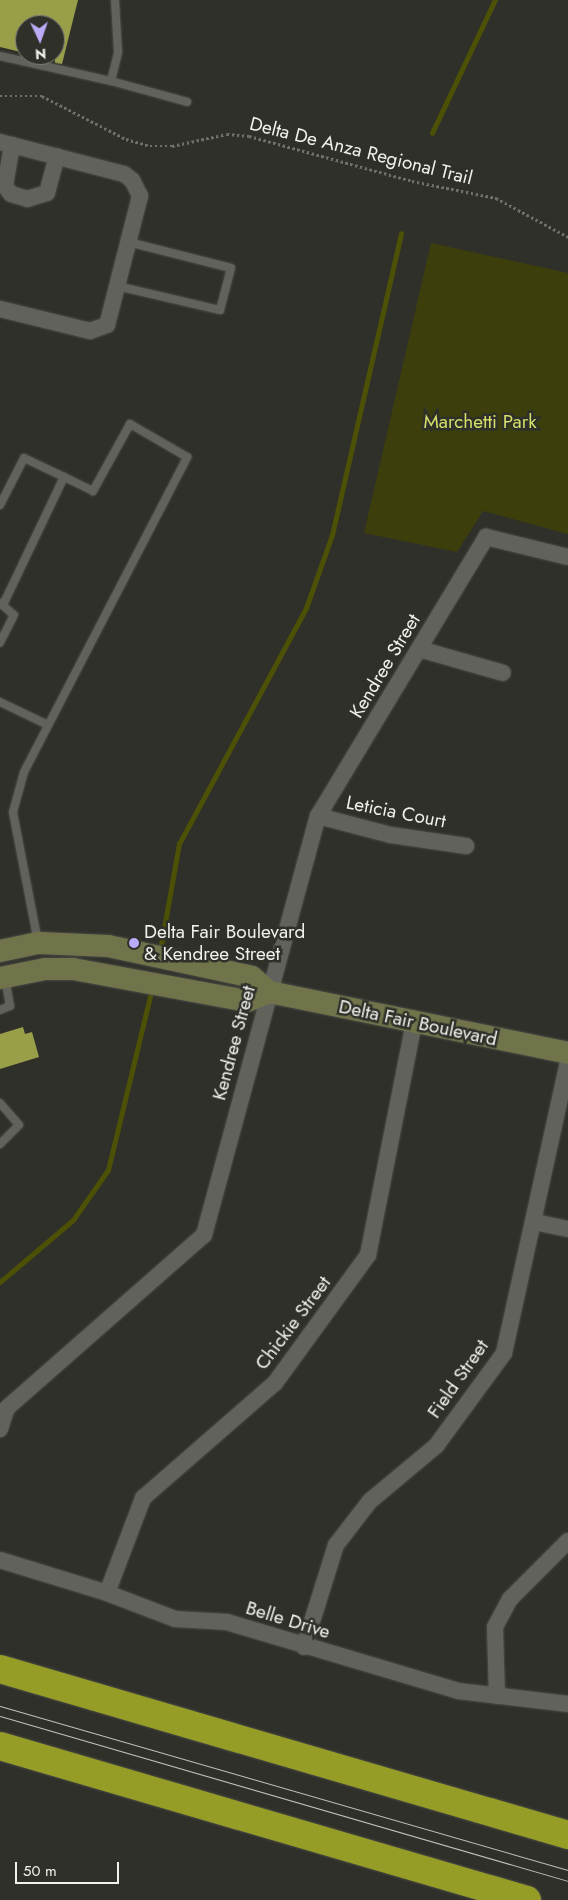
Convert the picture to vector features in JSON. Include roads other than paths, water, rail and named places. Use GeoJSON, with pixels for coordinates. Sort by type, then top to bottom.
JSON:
{"type":"FeatureCollection","features":[{"type":"Feature","properties":{"kind":"highway"},"geometry":{"type":"LineString","coordinates":[[0,1669],[568,1835]]}},
{"type":"Feature","properties":{"kind":"highway"},"geometry":{"type":"LineString","coordinates":[[0,1746],[527,1900]]}},
{"type":"Feature","properties":{"kind":"main road","name":"Delta Fair Boulevard"},"geometry":{"type":"LineString","coordinates":[[0,951],[39,944],[87,944],[132,950],[252,976],[269,992],[568,1053]]}},
{"type":"Feature","properties":{"kind":"main road"},"geometry":{"type":"LineString","coordinates":[[2,977],[73,969],[247,1001],[269,992]]}},
{"type":"Feature","properties":{"kind":"street"},"geometry":{"type":"LineString","coordinates":[[0,309],[90,331],[107,325],[140,196],[132,180],[124,174],[57,156],[6,143],[4,186],[11,194],[27,199],[47,193],[57,156]]}},
{"type":"Feature","properties":{"kind":"street","name":"Kendree Street"},"geometry":{"type":"LineString","coordinates":[[0,1429],[6,1408],[204,1235],[318,816],[486,537],[568,557]]}},
{"type":"Feature","properties":{"kind":"street"},"geometry":{"type":"LineString","coordinates":[[419,649],[503,673]]}},
{"type":"Feature","properties":{"kind":"street","name":"Leticia Court"},"geometry":{"type":"LineString","coordinates":[[318,816],[391,835],[466,846]]}},
{"type":"Feature","properties":{"kind":"street","name":"Chickie Street"},"geometry":{"type":"LineString","coordinates":[[107,1593],[142,1498],[274,1383],[368,1255],[414,1023]]}},
{"type":"Feature","properties":{"kind":"street","name":"Field Street"},"geometry":{"type":"LineString","coordinates":[[304,1647],[336,1545],[370,1501],[436,1446],[504,1353],[535,1222],[568,1060]]}},
{"type":"Feature","properties":{"kind":"street"},"geometry":{"type":"LineString","coordinates":[[535,1222],[568,1229]]}},
{"type":"Feature","properties":{"kind":"street"},"geometry":{"type":"LineString","coordinates":[[497,1696],[495,1627],[510,1599],[568,1541]]}},
{"type":"Feature","properties":{"kind":"street","name":"Belle Drive"},"geometry":{"type":"LineString","coordinates":[[0,1560],[107,1593],[174,1619],[227,1622],[304,1647],[458,1691],[568,1704]]}},
{"type":"Feature","properties":{"kind":"lane"},"geometry":{"type":"LineString","coordinates":[[111,81],[118,52],[115,0]]}},
{"type":"Feature","properties":{"kind":"lane"},"geometry":{"type":"LineString","coordinates":[[0,56],[111,81],[187,102]]}},
{"type":"Feature","properties":{"kind":"lane"},"geometry":{"type":"LineString","coordinates":[[117,286],[220,310],[231,268],[128,242]]}},
{"type":"Feature","properties":{"kind":"lane"},"geometry":{"type":"LineString","coordinates":[[0,505],[24,458],[93,491],[130,424],[187,457],[24,772],[13,812],[39,944]]}},
{"type":"Feature","properties":{"kind":"lane"},"geometry":{"type":"LineString","coordinates":[[0,643],[14,615],[1,604],[64,477]]}},
{"type":"Feature","properties":{"kind":"lane"},"geometry":{"type":"LineString","coordinates":[[0,702],[48,725]]}},
{"type":"Feature","properties":{"kind":"lane"},"geometry":{"type":"LineString","coordinates":[[0,1010],[10,1006],[2,977]]}},
{"type":"Feature","properties":{"kind":"lane"},"geometry":{"type":"LineString","coordinates":[[0,1103],[19,1125],[0,1144]]}},
{"type":"Feature","properties":{"kind":"waterway"},"geometry":{"type":"LineString","coordinates":[[432,133],[495,0]]}},
{"type":"Feature","properties":{"kind":"waterway"},"geometry":{"type":"LineString","coordinates":[[161,945],[179,844],[306,608],[332,535],[401,234]]}},
{"type":"Feature","properties":{"kind":"waterway"},"geometry":{"type":"LineString","coordinates":[[0,1282],[73,1220],[108,1170],[150,996]]}},
{"type":"Feature","properties":{"kind":"tram line"},"geometry":{"type":"LineString","coordinates":[[0,1706],[568,1870]]}},
{"type":"Feature","properties":{"kind":"tram line"},"geometry":{"type":"LineString","coordinates":[[0,1716],[568,1881]]}},
{"type":"Feature","properties":{"kind":"place","name":"Delta Fair Boulevard & Kendree Street"},"geometry":{"type":"Point","coordinates":[134,943]}},
{"type":"Feature","properties":{"kind":"park label","name":"Marchetti Park"},"geometry":{"type":"Point","coordinates":[480,422]}}]}
